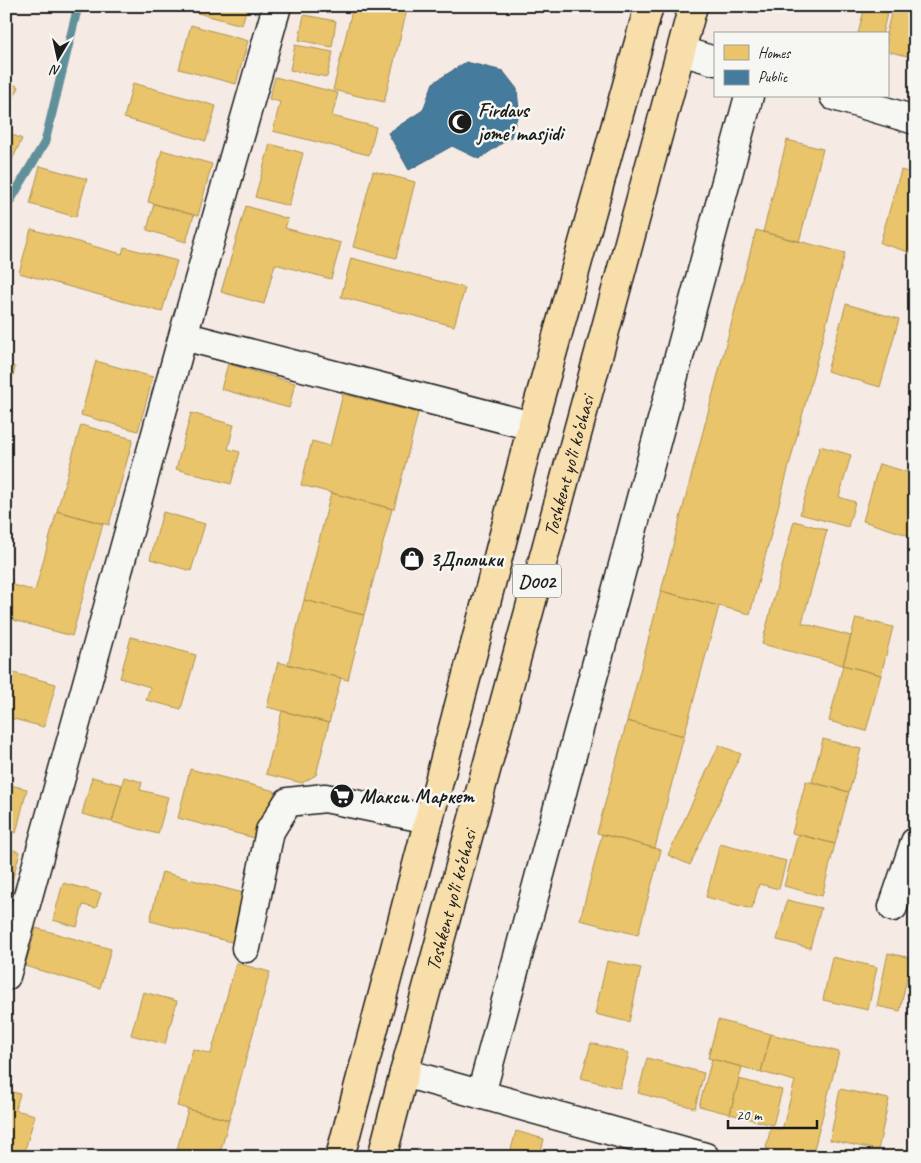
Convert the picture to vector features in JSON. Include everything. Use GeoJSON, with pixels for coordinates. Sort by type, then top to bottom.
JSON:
{"type":"FeatureCollection","features":[{"type":"Feature","properties":{"kind":"highway","name":"Toshkent yo‘li ko‘chasi"},"geometry":{"type":"LineString","coordinates":[[340,1157],[532,426],[649,6]]}},
{"type":"Feature","properties":{"kind":"highway","name":"Toshkent yo‘li ko‘chasi"},"geometry":{"type":"LineString","coordinates":[[382,1157],[693,6]]}},
{"type":"Feature","properties":{"kind":"street"},"geometry":{"type":"LineString","coordinates":[[6,976],[183,336],[277,6]]}},
{"type":"Feature","properties":{"kind":"street"},"geometry":{"type":"LineString","coordinates":[[681,51],[714,61]]}},
{"type":"Feature","properties":{"kind":"street"},"geometry":{"type":"LineString","coordinates":[[481,1094],[748,98]]}},
{"type":"Feature","properties":{"kind":"street"},"geometry":{"type":"LineString","coordinates":[[841,98],[915,120]]}},
{"type":"Feature","properties":{"kind":"street"},"geometry":{"type":"LineString","coordinates":[[183,336],[532,426]]}},
{"type":"Feature","properties":{"kind":"street"},"geometry":{"type":"LineString","coordinates":[[246,948],[270,831],[288,802],[324,798],[429,819]]}},
{"type":"Feature","properties":{"kind":"street"},"geometry":{"type":"LineString","coordinates":[[893,907],[915,842]]}},
{"type":"Feature","properties":{"kind":"street"},"geometry":{"type":"LineString","coordinates":[[404,1072],[705,1157]]}},
{"type":"Feature","properties":{"kind":"building: Homes"},"geometry":{"type":"Polygon","coordinates":[[[195,6],[247,6],[242,25],[194,12],[195,6]]]}},
{"type":"Feature","properties":{"kind":"building: Homes"},"geometry":{"type":"Polygon","coordinates":[[[353,6],[408,6],[384,102],[333,90],[353,6]]]}},
{"type":"Feature","properties":{"kind":"building: Homes"},"geometry":{"type":"Polygon","coordinates":[[[865,6],[875,6],[888,10],[882,32],[858,32],[865,6]]]}},
{"type":"Feature","properties":{"kind":"building: Homes"},"geometry":{"type":"Polygon","coordinates":[[[893,6],[915,6],[915,58],[888,51],[886,32],[893,6]]]}},
{"type":"Feature","properties":{"kind":"building: Homes"},"geometry":{"type":"Polygon","coordinates":[[[304,15],[336,21],[332,47],[299,40],[304,15]]]}},
{"type":"Feature","properties":{"kind":"building: Homes"},"geometry":{"type":"Polygon","coordinates":[[[191,25],[248,41],[236,84],[179,69],[191,25]]]}},
{"type":"Feature","properties":{"kind":"building: Homes"},"geometry":{"type":"Polygon","coordinates":[[[295,45],[333,52],[327,77],[290,70],[295,45]]]}},
{"type":"Feature","properties":{"kind":"building: Homes"},"geometry":{"type":"Polygon","coordinates":[[[275,77],[338,93],[332,116],[376,127],[369,155],[273,131],[280,102],[269,99],[275,77]]]}},
{"type":"Feature","properties":{"kind":"building: Homes"},"geometry":{"type":"Polygon","coordinates":[[[6,81],[19,87],[6,114],[6,81]]]}},
{"type":"Feature","properties":{"kind":"building: Homes"},"geometry":{"type":"Polygon","coordinates":[[[133,83],[216,106],[206,141],[124,118],[133,83]]]}},
{"type":"Feature","properties":{"kind":"building: Homes"},"geometry":{"type":"Polygon","coordinates":[[[6,132],[22,139],[11,162],[6,160],[6,132]]]}},
{"type":"Feature","properties":{"kind":"building: Homes"},"geometry":{"type":"Polygon","coordinates":[[[787,140],[823,149],[799,242],[763,232],[787,140]]]}},
{"type":"Feature","properties":{"kind":"building: Homes"},"geometry":{"type":"Polygon","coordinates":[[[270,144],[303,153],[289,206],[255,197],[270,144]]]}},
{"type":"Feature","properties":{"kind":"building: Homes"},"geometry":{"type":"Polygon","coordinates":[[[162,150],[212,164],[198,216],[148,202],[162,150]]]}},
{"type":"Feature","properties":{"kind":"building: Homes"},"geometry":{"type":"Polygon","coordinates":[[[40,166],[87,179],[76,217],[30,204],[40,166]]]}},
{"type":"Feature","properties":{"kind":"building: Homes"},"geometry":{"type":"Polygon","coordinates":[[[901,170],[915,174],[915,254],[880,243],[901,170]]]}},
{"type":"Feature","properties":{"kind":"building: Homes"},"geometry":{"type":"Polygon","coordinates":[[[373,171],[415,182],[396,258],[353,247],[373,171]]]}},
{"type":"Feature","properties":{"kind":"building: Homes"},"geometry":{"type":"Polygon","coordinates":[[[154,204],[194,215],[186,242],[147,230],[154,204]]]}},
{"type":"Feature","properties":{"kind":"building: Homes"},"geometry":{"type":"Polygon","coordinates":[[[246,206],[288,219],[285,228],[341,243],[331,279],[275,264],[264,304],[221,292],[246,206]]]}},
{"type":"Feature","properties":{"kind":"building: Homes"},"geometry":{"type":"Polygon","coordinates":[[[31,229],[122,254],[124,247],[177,261],[162,312],[19,273],[31,229]]]}},
{"type":"Feature","properties":{"kind":"building: Homes"},"geometry":{"type":"Polygon","coordinates":[[[756,230],[845,253],[750,614],[661,591],[756,230]]]}},
{"type":"Feature","properties":{"kind":"building: Homes"},"geometry":{"type":"Polygon","coordinates":[[[351,258],[465,288],[454,326],[341,297],[351,258]]]}},
{"type":"Feature","properties":{"kind":"building: Homes"},"geometry":{"type":"Polygon","coordinates":[[[846,304],[899,319],[880,387],[827,371],[846,304]]]}},
{"type":"Feature","properties":{"kind":"building: Homes"},"geometry":{"type":"Polygon","coordinates":[[[96,361],[153,377],[138,431],[81,415],[96,361]]]}},
{"type":"Feature","properties":{"kind":"building: Homes"},"geometry":{"type":"Polygon","coordinates":[[[228,364],[295,383],[289,408],[221,389],[228,364]]]}},
{"type":"Feature","properties":{"kind":"building: Homes"},"geometry":{"type":"Polygon","coordinates":[[[6,366],[15,367],[6,410],[6,366]]]}},
{"type":"Feature","properties":{"kind":"building: Homes"},"geometry":{"type":"Polygon","coordinates":[[[343,394],[418,413],[394,509],[301,485],[312,441],[330,446],[343,394]]]}},
{"type":"Feature","properties":{"kind":"building: Homes"},"geometry":{"type":"Polygon","coordinates":[[[191,413],[234,425],[228,449],[240,452],[231,484],[176,469],[191,413]]]}},
{"type":"Feature","properties":{"kind":"building: Homes"},"geometry":{"type":"Polygon","coordinates":[[[81,425],[133,439],[109,525],[57,511],[81,425]]]}},
{"type":"Feature","properties":{"kind":"building: Homes"},"geometry":{"type":"Polygon","coordinates":[[[820,446],[851,455],[839,497],[855,502],[848,527],[800,514],[820,446]]]}},
{"type":"Feature","properties":{"kind":"building: Homes"},"geometry":{"type":"Polygon","coordinates":[[[879,464],[915,474],[914,537],[863,521],[879,464]]]}},
{"type":"Feature","properties":{"kind":"building: Homes"},"geometry":{"type":"Polygon","coordinates":[[[331,493],[392,509],[364,615],[304,600],[331,493]]]}},
{"type":"Feature","properties":{"kind":"building: Homes"},"geometry":{"type":"Polygon","coordinates":[[[57,511],[103,524],[72,636],[6,618],[6,583],[35,591],[57,511]]]}},
{"type":"Feature","properties":{"kind":"building: Homes"},"geometry":{"type":"Polygon","coordinates":[[[163,512],[205,524],[191,571],[150,559],[163,512]]]}},
{"type":"Feature","properties":{"kind":"building: Homes"},"geometry":{"type":"Polygon","coordinates":[[[794,521],[827,530],[802,623],[851,636],[843,665],[762,644],[794,521]]]}},
{"type":"Feature","properties":{"kind":"building: Homes"},"geometry":{"type":"Polygon","coordinates":[[[661,591],[719,606],[684,736],[627,721],[661,591]]]}},
{"type":"Feature","properties":{"kind":"building: Homes"},"geometry":{"type":"Polygon","coordinates":[[[304,600],[364,615],[348,680],[288,664],[304,600]]]}},
{"type":"Feature","properties":{"kind":"building: Homes"},"geometry":{"type":"Polygon","coordinates":[[[856,618],[893,627],[881,675],[843,665],[856,618]]]}},
{"type":"Feature","properties":{"kind":"building: Homes"},"geometry":{"type":"Polygon","coordinates":[[[131,637],[196,655],[181,709],[146,700],[150,687],[120,678],[131,637]]]}},
{"type":"Feature","properties":{"kind":"building: Homes"},"geometry":{"type":"Polygon","coordinates":[[[278,662],[341,678],[329,723],[267,707],[278,662]]]}},
{"type":"Feature","properties":{"kind":"building: Homes"},"geometry":{"type":"Polygon","coordinates":[[[843,665],[881,675],[866,731],[829,721],[843,665]]]}},
{"type":"Feature","properties":{"kind":"building: Homes"},"geometry":{"type":"Polygon","coordinates":[[[6,671],[56,684],[44,727],[6,717],[6,671]]]}},
{"type":"Feature","properties":{"kind":"building: Homes"},"geometry":{"type":"Polygon","coordinates":[[[282,711],[329,723],[316,775],[302,783],[266,774],[282,711]]]}},
{"type":"Feature","properties":{"kind":"building: Homes"},"geometry":{"type":"Polygon","coordinates":[[[627,721],[684,736],[655,848],[597,833],[627,721]]]}},
{"type":"Feature","properties":{"kind":"building: Homes"},"geometry":{"type":"Polygon","coordinates":[[[823,739],[861,749],[849,792],[812,782],[823,739]]]}},
{"type":"Feature","properties":{"kind":"building: Homes"},"geometry":{"type":"Polygon","coordinates":[[[719,745],[741,754],[690,865],[668,855],[719,745]]]}},
{"type":"Feature","properties":{"kind":"building: Homes"},"geometry":{"type":"Polygon","coordinates":[[[190,769],[275,791],[262,840],[178,818],[190,769]]]}},
{"type":"Feature","properties":{"kind":"building: Homes"},"geometry":{"type":"Polygon","coordinates":[[[92,777],[122,785],[112,822],[82,814],[92,777]]]}},
{"type":"Feature","properties":{"kind":"building: Homes"},"geometry":{"type":"Polygon","coordinates":[[[124,777],[142,782],[140,790],[168,797],[158,834],[112,822],[124,777]]]}},
{"type":"Feature","properties":{"kind":"building: Homes"},"geometry":{"type":"Polygon","coordinates":[[[806,781],[849,792],[835,844],[792,833],[806,781]]]}},
{"type":"Feature","properties":{"kind":"building: Homes"},"geometry":{"type":"Polygon","coordinates":[[[6,784],[27,789],[16,833],[6,830],[6,784]]]}},
{"type":"Feature","properties":{"kind":"building: Homes"},"geometry":{"type":"Polygon","coordinates":[[[602,834],[661,850],[638,935],[580,920],[602,834]]]}},
{"type":"Feature","properties":{"kind":"building: Homes"},"geometry":{"type":"Polygon","coordinates":[[[798,834],[835,844],[822,896],[784,886],[798,834]]]}},
{"type":"Feature","properties":{"kind":"building: Homes"},"geometry":{"type":"Polygon","coordinates":[[[720,844],[786,861],[779,889],[759,884],[752,909],[706,897],[720,844]]]}},
{"type":"Feature","properties":{"kind":"building: Homes"},"geometry":{"type":"Polygon","coordinates":[[[6,848],[20,852],[6,903],[6,848]]]}},
{"type":"Feature","properties":{"kind":"building: Homes"},"geometry":{"type":"Polygon","coordinates":[[[162,872],[247,894],[235,943],[150,921],[162,872]]]}},
{"type":"Feature","properties":{"kind":"building: Homes"},"geometry":{"type":"Polygon","coordinates":[[[63,883],[101,893],[96,908],[83,905],[77,927],[53,920],[63,883]]]}},
{"type":"Feature","properties":{"kind":"building: Homes"},"geometry":{"type":"Polygon","coordinates":[[[787,900],[821,908],[810,948],[777,940],[787,900]]]}},
{"type":"Feature","properties":{"kind":"building: Homes"},"geometry":{"type":"Polygon","coordinates":[[[36,928],[111,949],[100,988],[25,966],[36,928]]]}},
{"type":"Feature","properties":{"kind":"building: Homes"},"geometry":{"type":"Polygon","coordinates":[[[888,953],[911,958],[900,1011],[877,1006],[888,953]]]}},
{"type":"Feature","properties":{"kind":"building: Homes"},"geometry":{"type":"Polygon","coordinates":[[[832,957],[877,967],[868,1010],[823,1000],[832,957]]]}},
{"type":"Feature","properties":{"kind":"building: Homes"},"geometry":{"type":"Polygon","coordinates":[[[607,961],[641,968],[629,1022],[595,1014],[607,961]]]}},
{"type":"Feature","properties":{"kind":"building: Homes"},"geometry":{"type":"Polygon","coordinates":[[[236,963],[270,972],[229,1120],[177,1106],[193,1049],[211,1054],[236,963]]]}},
{"type":"Feature","properties":{"kind":"building: Homes"},"geometry":{"type":"Polygon","coordinates":[[[143,992],[177,1001],[165,1044],[131,1035],[143,992]]]}},
{"type":"Feature","properties":{"kind":"building: Homes"},"geometry":{"type":"Polygon","coordinates":[[[718,1020],[771,1034],[761,1072],[708,1058],[718,1020]]]}},
{"type":"Feature","properties":{"kind":"building: Homes"},"geometry":{"type":"Polygon","coordinates":[[[771,1034],[839,1052],[812,1157],[799,1157],[766,1148],[771,1127],[782,1130],[795,1081],[761,1072],[771,1034]]]}},
{"type":"Feature","properties":{"kind":"building: Homes"},"geometry":{"type":"Polygon","coordinates":[[[591,1043],[629,1053],[620,1088],[581,1078],[591,1043]]]}},
{"type":"Feature","properties":{"kind":"building: Homes"},"geometry":{"type":"Polygon","coordinates":[[[647,1058],[704,1073],[695,1108],[638,1093],[647,1058]]]}},
{"type":"Feature","properties":{"kind":"building: Homes"},"geometry":{"type":"Polygon","coordinates":[[[712,1059],[742,1067],[730,1114],[699,1106],[712,1059]]]}},
{"type":"Feature","properties":{"kind":"building: Homes"},"geometry":{"type":"Polygon","coordinates":[[[739,1079],[782,1090],[773,1125],[730,1114],[739,1079]]]}},
{"type":"Feature","properties":{"kind":"building: Homes"},"geometry":{"type":"Polygon","coordinates":[[[840,1089],[889,1099],[878,1150],[830,1140],[840,1089]]]}},
{"type":"Feature","properties":{"kind":"building: Homes"},"geometry":{"type":"Polygon","coordinates":[[[6,1090],[20,1094],[15,1110],[35,1115],[23,1157],[6,1157],[6,1090]]]}},
{"type":"Feature","properties":{"kind":"building: Homes"},"geometry":{"type":"Polygon","coordinates":[[[188,1109],[229,1120],[219,1157],[175,1157],[188,1109]]]}},
{"type":"Feature","properties":{"kind":"building: Homes"},"geometry":{"type":"Polygon","coordinates":[[[516,1131],[544,1139],[540,1157],[509,1157],[516,1131]]]}},
{"type":"Feature","properties":{"kind":"building: Public","name":"Firdavs jome’ masjidi"},"geometry":{"type":"Polygon","coordinates":[[[466,62],[503,71],[517,89],[519,111],[511,137],[479,159],[452,146],[409,170],[388,133],[423,110],[433,83],[466,62]]]}},
{"type":"Feature","properties":{"kind":"waterway"},"geometry":{"type":"LineString","coordinates":[[6,208],[45,142],[78,6]]}},
{"type":"Feature","properties":{"kind":"place","name":"Firdavs jome’ masjidi"},"geometry":{"type":"Point","coordinates":[460,122]}},
{"type":"Feature","properties":{"kind":"place","name":"3Дполики"},"geometry":{"type":"Point","coordinates":[412,559]}},
{"type":"Feature","properties":{"kind":"place","name":"Макси Маркет"},"geometry":{"type":"Point","coordinates":[342,796]}}]}
